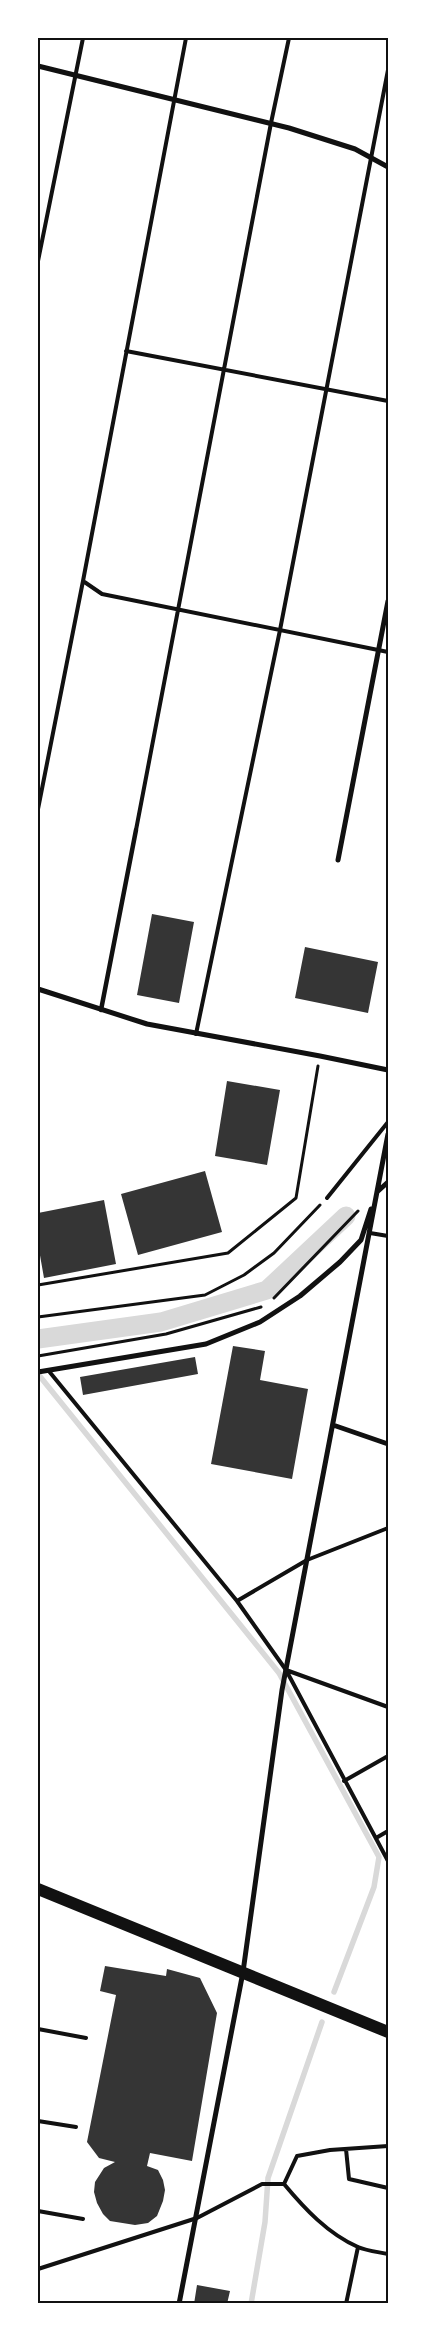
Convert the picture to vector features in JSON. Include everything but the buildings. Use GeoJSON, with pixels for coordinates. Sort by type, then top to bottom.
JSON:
{"type":"FeatureCollection","features":[{"type":"Feature","properties":{"kind":"main road"},"geometry":{"type":"LineString","coordinates":[[38,1889],[388,2032]]}},
{"type":"Feature","properties":{"kind":"street"},"geometry":{"type":"LineString","coordinates":[[38,66],[271,124],[356,149],[388,168]]}},
{"type":"Feature","properties":{"kind":"street"},"geometry":{"type":"LineString","coordinates":[[338,860],[388,601]]}},
{"type":"Feature","properties":{"kind":"street"},"geometry":{"type":"LineString","coordinates":[[101,1010],[136,830]]}},
{"type":"Feature","properties":{"kind":"street"},"geometry":{"type":"LineString","coordinates":[[38,989],[146,1024],[388,1070]]}},
{"type":"Feature","properties":{"kind":"street"},"geometry":{"type":"LineString","coordinates":[[179,2304],[243,1972],[282,1690],[388,1134]]}},
{"type":"Feature","properties":{"kind":"street"},"geometry":{"type":"LineString","coordinates":[[38,1372],[206,1344],[260,1322],[300,1296],[340,1262],[361,1240],[378,1191],[388,1182]]}},
{"type":"Feature","properties":{"kind":"street"},"geometry":{"type":"LineString","coordinates":[[333,1425],[388,1444]]}},
{"type":"Feature","properties":{"kind":"lane"},"geometry":{"type":"LineString","coordinates":[[38,261],[83,38]]}},
{"type":"Feature","properties":{"kind":"lane"},"geometry":{"type":"LineString","coordinates":[[38,809],[83,581],[172,99],[186,38]]}},
{"type":"Feature","properties":{"kind":"lane"},"geometry":{"type":"LineString","coordinates":[[136,830],[289,38]]}},
{"type":"Feature","properties":{"kind":"lane"},"geometry":{"type":"LineString","coordinates":[[196,1034],[280,630],[388,70]]}},
{"type":"Feature","properties":{"kind":"lane"},"geometry":{"type":"LineString","coordinates":[[126,351],[388,401]]}},
{"type":"Feature","properties":{"kind":"lane"},"geometry":{"type":"LineString","coordinates":[[83,581],[102,594],[388,652]]}},
{"type":"Feature","properties":{"kind":"lane"},"geometry":{"type":"LineString","coordinates":[[327,1198],[388,1122]]}},
{"type":"Feature","properties":{"kind":"lane"},"geometry":{"type":"LineString","coordinates":[[370,1233],[388,1236]]}},
{"type":"Feature","properties":{"kind":"lane"},"geometry":{"type":"LineString","coordinates":[[48,1370],[237,1601],[286,1671],[388,1861]]}},
{"type":"Feature","properties":{"kind":"lane"},"geometry":{"type":"LineString","coordinates":[[237,1601],[307,1560],[388,1528]]}},
{"type":"Feature","properties":{"kind":"lane"},"geometry":{"type":"LineString","coordinates":[[286,1671],[388,1708]]}},
{"type":"Feature","properties":{"kind":"lane"},"geometry":{"type":"LineString","coordinates":[[344,1781],[388,1756]]}},
{"type":"Feature","properties":{"kind":"lane"},"geometry":{"type":"LineString","coordinates":[[376,1838],[388,1831]]}},
{"type":"Feature","properties":{"kind":"lane"},"geometry":{"type":"LineString","coordinates":[[38,2029],[86,2038]]}},
{"type":"Feature","properties":{"kind":"lane"},"geometry":{"type":"LineString","coordinates":[[38,2121],[76,2127]]}},
{"type":"Feature","properties":{"kind":"lane"},"geometry":{"type":"LineString","coordinates":[[284,2184],[297,2156],[346,2149],[388,2146]]}},
{"type":"Feature","properties":{"kind":"lane"},"geometry":{"type":"LineString","coordinates":[[346,2149],[349,2179],[388,2188]]}},
{"type":"Feature","properties":{"kind":"lane"},"geometry":{"type":"LineString","coordinates":[[38,2269],[197,2218],[262,2184],[284,2184]]}},
{"type":"Feature","properties":{"kind":"lane"},"geometry":{"type":"LineString","coordinates":[[284,2184],[304,2208],[338,2235],[358,2247],[388,2254]]}},
{"type":"Feature","properties":{"kind":"lane"},"geometry":{"type":"LineString","coordinates":[[38,2211],[83,2219]]}},
{"type":"Feature","properties":{"kind":"lane"},"geometry":{"type":"LineString","coordinates":[[346,2304],[358,2247]]}},
{"type":"Feature","properties":{"kind":"path"},"geometry":{"type":"LineString","coordinates":[[38,1285],[228,1253],[296,1198],[320,1056]]}},
{"type":"Feature","properties":{"kind":"path"},"geometry":{"type":"LineString","coordinates":[[38,1356],[166,1334],[267,1305],[378,1191]]}},
{"type":"Feature","properties":{"kind":"path"},"geometry":{"type":"LineString","coordinates":[[38,1317],[205,1295],[244,1275],[274,1254],[327,1198]]}},
{"type":"Feature","properties":{"kind":"waterway"},"geometry":{"type":"LineString","coordinates":[[38,1339],[161,1322],[267,1290],[346,1216]]}},
{"type":"Feature","properties":{"kind":"waterway"},"geometry":{"type":"LineString","coordinates":[[38,1374],[279,1673],[379,1857],[374,1887],[334,1992]]}},
{"type":"Feature","properties":{"kind":"waterway"},"geometry":{"type":"LineString","coordinates":[[251,2304],[265,2222],[268,2178],[322,2022]]}}]}
